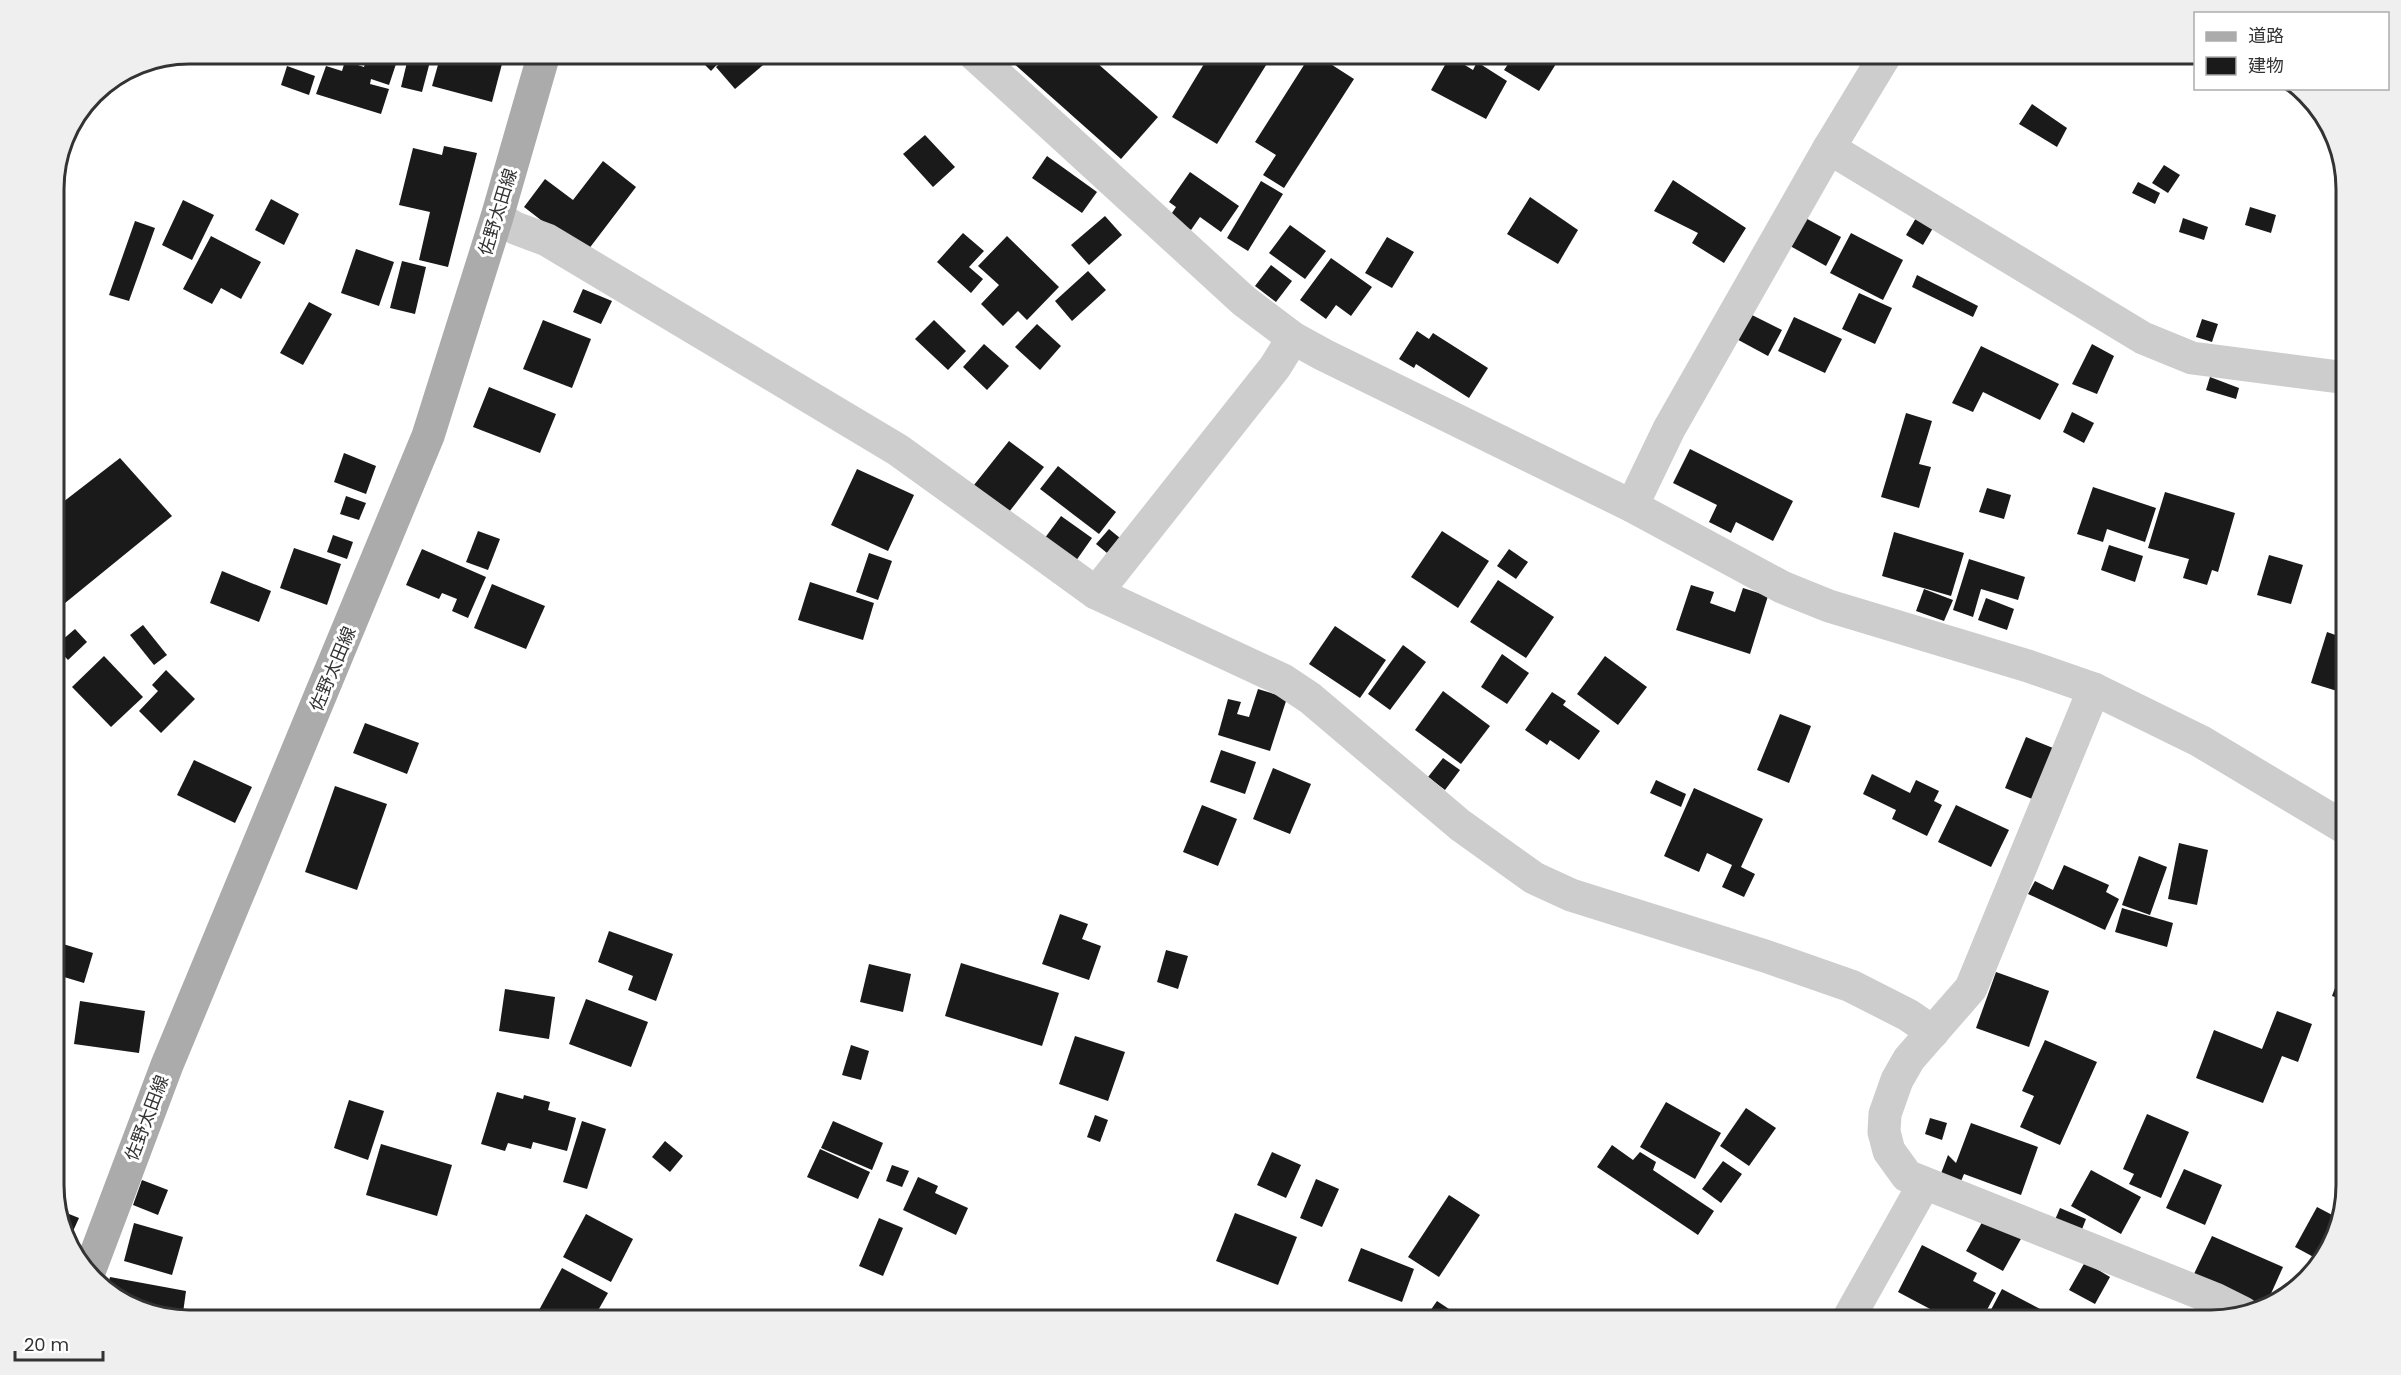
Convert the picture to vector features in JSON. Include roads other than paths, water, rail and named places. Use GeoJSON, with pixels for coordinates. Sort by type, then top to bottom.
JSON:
{"type":"FeatureCollection","features":[{"type":"Feature","properties":{"kind":"main road","name":"佐野太田線"},"geometry":{"type":"LineString","coordinates":[[92,1264],[166,1065],[343,645],[428,436],[497,217],[541,64]]}},
{"type":"Feature","properties":{"kind":"street"},"geometry":{"type":"LineString","coordinates":[[985,64],[1244,301],[1293,338],[1632,506],[1782,587],[1820,602],[2094,689],[2200,741],[2336,822]]}},
{"type":"Feature","properties":{"kind":"street"},"geometry":{"type":"LineString","coordinates":[[1632,506],[1669,429],[1829,148],[1880,64]]}},
{"type":"Feature","properties":{"kind":"street"},"geometry":{"type":"LineString","coordinates":[[1829,148],[2143,338],[2192,358],[2336,377]]}},
{"type":"Feature","properties":{"kind":"street"},"geometry":{"type":"LineString","coordinates":[[497,217],[515,228],[548,240],[579,261],[898,450],[1096,593],[1283,680],[1310,698],[1460,825],[1534,878],[1571,895],[1765,956],[1851,986],[1908,1015],[1933,1032]]}},
{"type":"Feature","properties":{"kind":"street"},"geometry":{"type":"LineString","coordinates":[[1096,593],[1275,367],[1293,338]]}},
{"type":"Feature","properties":{"kind":"street"},"geometry":{"type":"LineString","coordinates":[[2094,689],[1971,988],[1909,1059],[1897,1080],[1885,1114],[1884,1132],[1888,1151],[1907,1176],[1924,1184],[2034,1225],[2233,1308]]}},
{"type":"Feature","properties":{"kind":"street"},"geometry":{"type":"LineString","coordinates":[[1853,1310],[1924,1184]]}}]}
